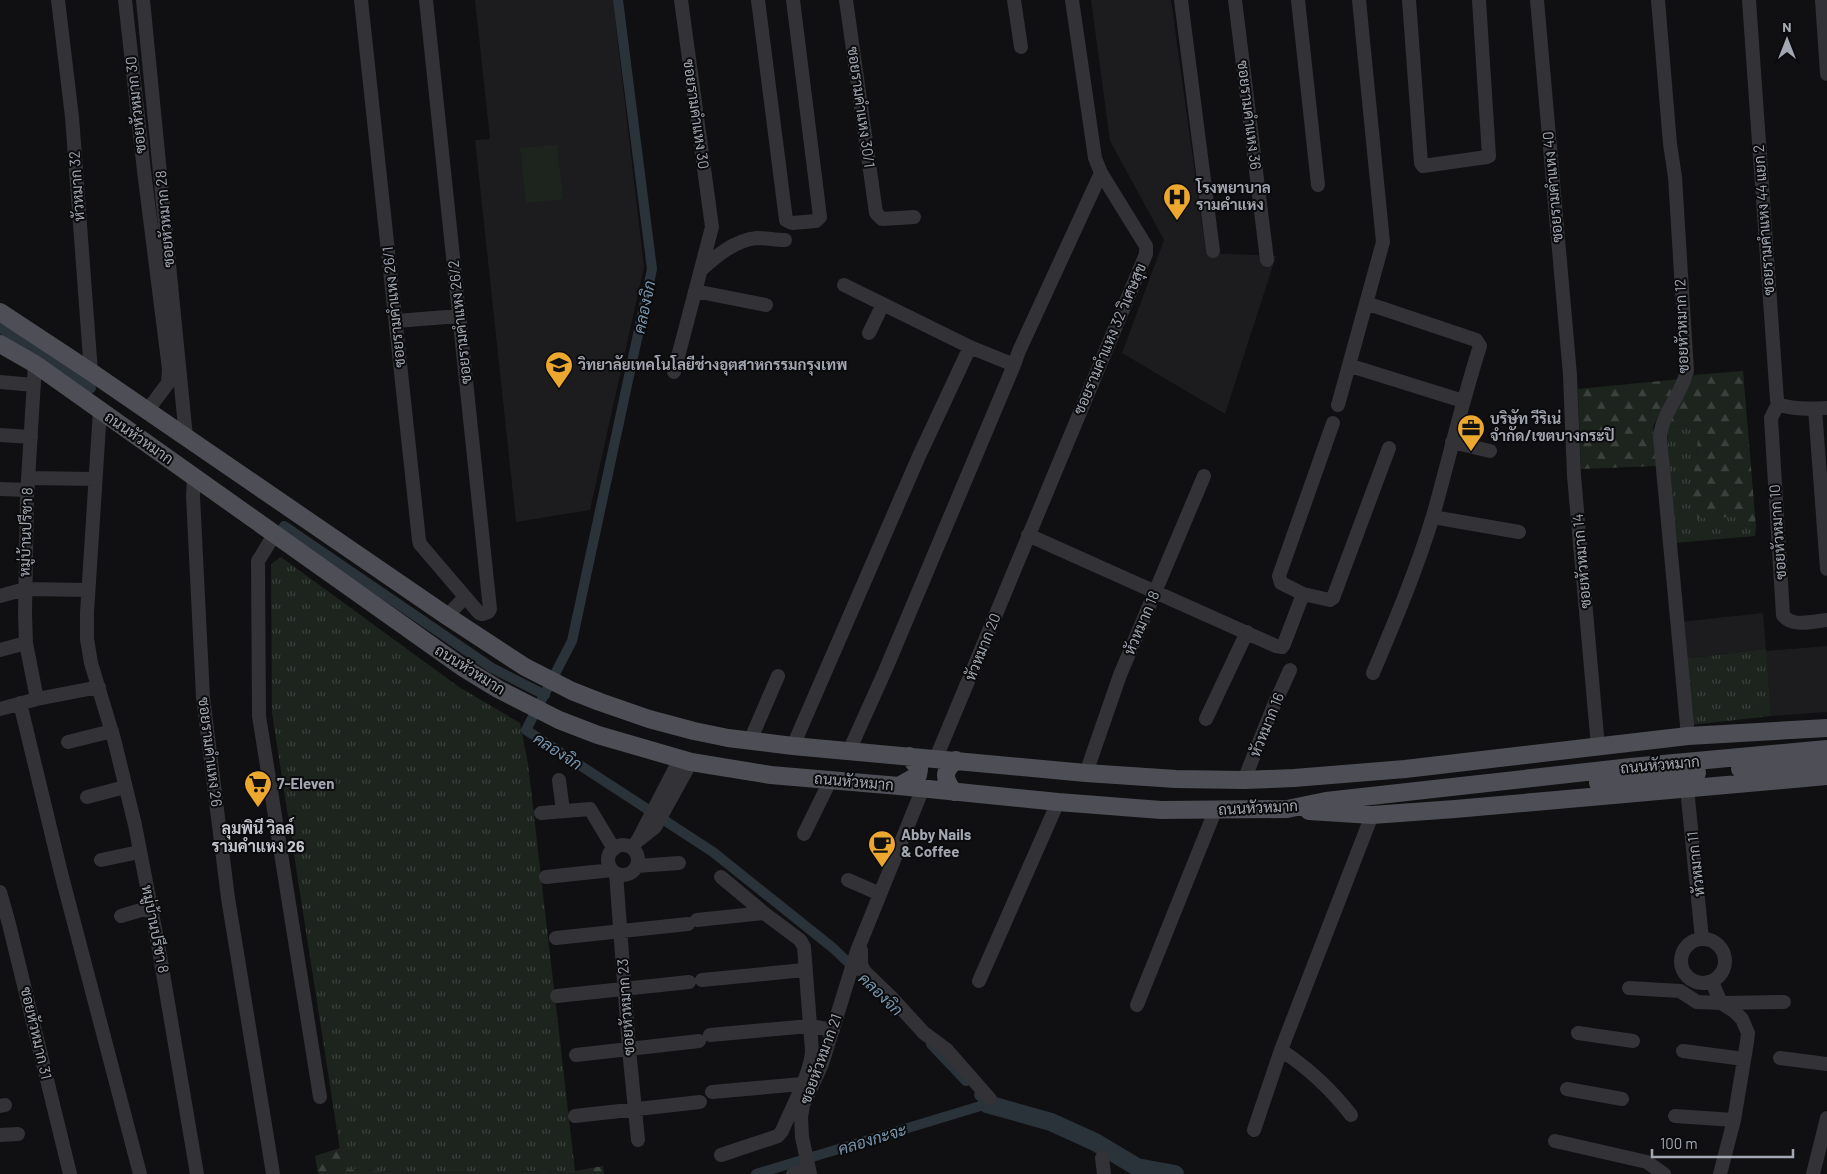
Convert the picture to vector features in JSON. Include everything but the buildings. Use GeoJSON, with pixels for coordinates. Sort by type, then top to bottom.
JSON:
{"type":"FeatureCollection","features":[{"type":"Feature","properties":{"kind":"main road","name":"ถนนหัวหมาก"},"geometry":{"type":"LineString","coordinates":[[0,312],[510,658],[572,691],[600,702],[668,724],[728,738],[794,746],[1086,773],[1176,779],[1244,780],[1395,770],[1688,736],[1827,728]]}},
{"type":"Feature","properties":{"kind":"main road","name":"ถนนหัวหมาก"},"geometry":{"type":"LineString","coordinates":[[0,344],[35,364],[462,667],[498,689],[559,720],[598,735],[686,760],[772,775],[1058,802],[1161,810],[1215,811],[1287,809],[1326,801],[1631,767],[1827,749]]}},
{"type":"Feature","properties":{"kind":"main road"},"geometry":{"type":"LineString","coordinates":[[150,446],[161,448],[169,443],[172,434],[166,424]]}},
{"type":"Feature","properties":{"kind":"main road"},"geometry":{"type":"LineString","coordinates":[[218,494],[212,485],[213,476],[221,470],[235,471]]}},
{"type":"Feature","properties":{"kind":"main road"},"geometry":{"type":"LineString","coordinates":[[899,786],[918,775],[919,769],[909,756]]}},
{"type":"Feature","properties":{"kind":"main road"},"geometry":{"type":"LineString","coordinates":[[954,792],[947,783],[946,778],[947,770],[956,760]]}},
{"type":"Feature","properties":{"kind":"main road"},"geometry":{"type":"LineString","coordinates":[[1400,793],[1426,796],[1475,794],[1730,770],[1827,763]]}},
{"type":"Feature","properties":{"kind":"main road"},"geometry":{"type":"LineString","coordinates":[[1287,809],[1372,815],[1827,776]]}},
{"type":"Feature","properties":{"kind":"street","name":"หัวหมาก 32"},"geometry":{"type":"LineString","coordinates":[[58,0],[72,117],[91,372]]}},
{"type":"Feature","properties":{"kind":"street","name":"ซอยหัวหมาก 30"},"geometry":{"type":"LineString","coordinates":[[125,0],[169,369],[168,383],[147,411]]}},
{"type":"Feature","properties":{"kind":"street","name":"ซอยหัวหมาก 28"},"geometry":{"type":"LineString","coordinates":[[143,0],[186,437]]}},
{"type":"Feature","properties":{"kind":"street","name":"ซอยรามคำแหง 26/1"},"geometry":{"type":"LineString","coordinates":[[361,0],[419,540],[420,544],[466,597]]}},
{"type":"Feature","properties":{"kind":"street","name":"ซอยรามคำแหง 26/2"},"geometry":{"type":"LineString","coordinates":[[426,0],[490,609],[488,612],[479,613],[466,597]]}},
{"type":"Feature","properties":{"kind":"street","name":"ซอยรามคำแหง 30"},"geometry":{"type":"LineString","coordinates":[[680,0],[712,227],[700,270]]}},
{"type":"Feature","properties":{"kind":"street"},"geometry":{"type":"LineString","coordinates":[[758,0],[786,220],[792,223],[816,221],[820,217],[793,0]]}},
{"type":"Feature","properties":{"kind":"street","name":"ซอยรามคำแหง 30/1"},"geometry":{"type":"LineString","coordinates":[[846,0],[876,213],[882,219],[914,217]]}},
{"type":"Feature","properties":{"kind":"street"},"geometry":{"type":"LineString","coordinates":[[1014,0],[1021,46]]}},
{"type":"Feature","properties":{"kind":"street","name":"ซอยรามคำแหง 32 วิเศษสุข"},"geometry":{"type":"LineString","coordinates":[[1028,535],[1146,254],[1146,246],[1142,238],[1101,173],[1095,158],[1072,0]]}},
{"type":"Feature","properties":{"kind":"street"},"geometry":{"type":"LineString","coordinates":[[1181,0],[1212,251]]}},
{"type":"Feature","properties":{"kind":"street","name":"ซอยรามคำแหง 36"},"geometry":{"type":"LineString","coordinates":[[1235,0],[1267,260]]}},
{"type":"Feature","properties":{"kind":"street"},"geometry":{"type":"LineString","coordinates":[[1298,0],[1318,185]]}},
{"type":"Feature","properties":{"kind":"street"},"geometry":{"type":"LineString","coordinates":[[1338,405],[1383,242],[1359,0]]}},
{"type":"Feature","properties":{"kind":"street"},"geometry":{"type":"LineString","coordinates":[[1409,0],[1421,163],[1423,166],[1489,156],[1479,0]]}},
{"type":"Feature","properties":{"kind":"street","name":"ซอยรามคำแหง 40"},"geometry":{"type":"LineString","coordinates":[[1537,0],[1570,375]]}},
{"type":"Feature","properties":{"kind":"street","name":"ซอยหัวหมาก 12"},"geometry":{"type":"LineString","coordinates":[[1658,0],[1674,177],[1687,371],[1661,428],[1660,436],[1688,736]]}},
{"type":"Feature","properties":{"kind":"street","name":"ซอยรามคำแหง 44 แยก 2"},"geometry":{"type":"LineString","coordinates":[[1749,0],[1778,404]]}},
{"type":"Feature","properties":{"kind":"street"},"geometry":{"type":"LineString","coordinates":[[1822,0],[1827,74]]}},
{"type":"Feature","properties":{"kind":"street"},"geometry":{"type":"LineString","coordinates":[[849,751],[885,671],[1014,365],[1101,173]]}},
{"type":"Feature","properties":{"kind":"street"},"geometry":{"type":"LineString","coordinates":[[674,372],[700,270],[720,253],[756,238],[785,240]]}},
{"type":"Feature","properties":{"kind":"street"},"geometry":{"type":"LineString","coordinates":[[844,285],[970,347],[1014,365]]}},
{"type":"Feature","properties":{"kind":"street"},"geometry":{"type":"LineString","coordinates":[[695,291],[766,305]]}},
{"type":"Feature","properties":{"kind":"street"},"geometry":{"type":"LineString","coordinates":[[1366,303],[1476,340],[1480,346],[1463,401],[1433,517],[1404,600],[1373,673]]}},
{"type":"Feature","properties":{"kind":"street"},"geometry":{"type":"LineString","coordinates":[[869,333],[883,304]]}},
{"type":"Feature","properties":{"kind":"street"},"geometry":{"type":"LineString","coordinates":[[396,321],[459,316]]}},
{"type":"Feature","properties":{"kind":"street"},"geometry":{"type":"LineString","coordinates":[[794,746],[919,456],[970,347]]}},
{"type":"Feature","properties":{"kind":"street","name":"หมู่บ้านปรีชา 8"},"geometry":{"type":"LineString","coordinates":[[35,364],[28,484],[25,589],[26,643],[37,699]]}},
{"type":"Feature","properties":{"kind":"street"},"geometry":{"type":"LineString","coordinates":[[1350,366],[1463,401]]}},
{"type":"Feature","properties":{"kind":"street","name":"ซอยหัวหมาก 14"},"geometry":{"type":"LineString","coordinates":[[1570,375],[1574,476],[1598,747]]}},
{"type":"Feature","properties":{"kind":"street"},"geometry":{"type":"LineString","coordinates":[[0,382],[34,385]]}},
{"type":"Feature","properties":{"kind":"street"},"geometry":{"type":"LineString","coordinates":[[1778,404],[1788,407],[1821,408],[1827,569]]}},
{"type":"Feature","properties":{"kind":"street","name":"ซอยหัวหมาก 10"},"geometry":{"type":"LineString","coordinates":[[1778,404],[1771,418],[1783,615],[1786,620],[1792,623],[1827,620]]}},
{"type":"Feature","properties":{"kind":"street","name":"หมู่บ้านปรีชา 8"},"geometry":{"type":"LineString","coordinates":[[100,410],[88,590],[87,639],[91,663],[100,686],[135,825],[176,1042],[197,1174]]}},
{"type":"Feature","properties":{"kind":"street"},"geometry":{"type":"LineString","coordinates":[[1333,423],[1279,576],[1281,583],[1303,594],[1330,600],[1333,598],[1389,448]]}},
{"type":"Feature","properties":{"kind":"street"},"geometry":{"type":"LineString","coordinates":[[0,435],[31,436]]}},
{"type":"Feature","properties":{"kind":"street"},"geometry":{"type":"LineString","coordinates":[[1452,442],[1490,451]]}},
{"type":"Feature","properties":{"kind":"street","name":"หัวหมาก 18"},"geometry":{"type":"LineString","coordinates":[[1086,773],[1120,675],[1204,476]]}},
{"type":"Feature","properties":{"kind":"street","name":"ซอยรามคำแหง 26"},"geometry":{"type":"LineString","coordinates":[[194,477],[193,504],[203,698],[228,898],[273,1174]]}},
{"type":"Feature","properties":{"kind":"street"},"geometry":{"type":"LineString","coordinates":[[0,490],[28,484],[95,479]]}},
{"type":"Feature","properties":{"kind":"street"},"geometry":{"type":"LineString","coordinates":[[1433,517],[1519,532]]}},
{"type":"Feature","properties":{"kind":"street"},"geometry":{"type":"LineString","coordinates":[[274,535],[258,560],[258,716],[320,1097]]}},
{"type":"Feature","properties":{"kind":"street"},"geometry":{"type":"LineString","coordinates":[[1028,535],[1276,646],[1284,644],[1303,594]]}},
{"type":"Feature","properties":{"kind":"street","name":"หัวหมาก 20"},"geometry":{"type":"LineString","coordinates":[[936,758],[1028,535]]}},
{"type":"Feature","properties":{"kind":"street"},"geometry":{"type":"LineString","coordinates":[[0,596],[25,589],[88,590]]}},
{"type":"Feature","properties":{"kind":"street"},"geometry":{"type":"LineString","coordinates":[[447,616],[466,597]]}},
{"type":"Feature","properties":{"kind":"street"},"geometry":{"type":"LineString","coordinates":[[1206,719],[1247,632]]}},
{"type":"Feature","properties":{"kind":"street"},"geometry":{"type":"LineString","coordinates":[[0,650],[26,643]]}},
{"type":"Feature","properties":{"kind":"street","name":"หัวหมาก 16"},"geometry":{"type":"LineString","coordinates":[[1244,780],[1290,670]]}},
{"type":"Feature","properties":{"kind":"street"},"geometry":{"type":"LineString","coordinates":[[750,741],[778,676]]}},
{"type":"Feature","properties":{"kind":"street"},"geometry":{"type":"LineString","coordinates":[[0,708],[100,686]]}},
{"type":"Feature","properties":{"kind":"street"},"geometry":{"type":"LineString","coordinates":[[20,703],[61,873],[140,1174]]}},
{"type":"Feature","properties":{"kind":"street"},"geometry":{"type":"LineString","coordinates":[[68,742],[112,732]]}},
{"type":"Feature","properties":{"kind":"street"},"geometry":{"type":"LineString","coordinates":[[541,814],[590,809],[614,849],[635,844],[651,824],[686,760]]}},
{"type":"Feature","properties":{"kind":"street"},"geometry":{"type":"LineString","coordinates":[[559,780],[562,811]]}},
{"type":"Feature","properties":{"kind":"street"},"geometry":{"type":"LineString","coordinates":[[804,834],[830,780]]}},
{"type":"Feature","properties":{"kind":"street"},"geometry":{"type":"LineString","coordinates":[[87,797],[124,787]]}},
{"type":"Feature","properties":{"kind":"street","name":"ซอยหัวหมาก 21"},"geometry":{"type":"LineString","coordinates":[[809,1170],[802,1137],[801,1118],[803,1105],[822,1064],[858,948],[924,788]]}},
{"type":"Feature","properties":{"kind":"street","name":"หัวหมาก 11"},"geometry":{"type":"LineString","coordinates":[[1687,788],[1702,939]]}},
{"type":"Feature","properties":{"kind":"street"},"geometry":{"type":"LineString","coordinates":[[979,982],[1058,802]]}},
{"type":"Feature","properties":{"kind":"street"},"geometry":{"type":"LineString","coordinates":[[1137,1005],[1215,811]]}},
{"type":"Feature","properties":{"kind":"street"},"geometry":{"type":"LineString","coordinates":[[1254,1130],[1281,1050],[1372,815]]}},
{"type":"Feature","properties":{"kind":"street"},"geometry":{"type":"LineString","coordinates":[[546,876],[614,872],[625,875],[634,871],[637,866],[638,856],[635,844]]}},
{"type":"Feature","properties":{"kind":"street","name":"ซอยหัวหมาก 23"},"geometry":{"type":"LineString","coordinates":[[614,849],[609,857],[610,866],[614,872],[620,930],[638,1140]]}},
{"type":"Feature","properties":{"kind":"street"},"geometry":{"type":"LineString","coordinates":[[101,860],[139,852]]}},
{"type":"Feature","properties":{"kind":"street"},"geometry":{"type":"LineString","coordinates":[[637,866],[678,863]]}},
{"type":"Feature","properties":{"kind":"street"},"geometry":{"type":"LineString","coordinates":[[721,876],[764,913],[800,940],[804,947],[804,970],[812,1058],[782,1131],[778,1136],[721,1155]]}},
{"type":"Feature","properties":{"kind":"street"},"geometry":{"type":"LineString","coordinates":[[848,880],[880,894]]}},
{"type":"Feature","properties":{"kind":"street","name":"ซอยหัวหมาก 31"},"geometry":{"type":"LineString","coordinates":[[0,892],[10,924],[70,1174]]}},
{"type":"Feature","properties":{"kind":"street"},"geometry":{"type":"LineString","coordinates":[[120,916],[151,907]]}},
{"type":"Feature","properties":{"kind":"street"},"geometry":{"type":"LineString","coordinates":[[556,938],[764,913]]}},
{"type":"Feature","properties":{"kind":"street"},"geometry":{"type":"LineString","coordinates":[[1702,939],[1716,944],[1725,956],[1723,971],[1712,982],[1698,983],[1692,981],[1686,976],[1680,963],[1684,949],[1695,940],[1702,939]]}},
{"type":"Feature","properties":{"kind":"street"},"geometry":{"type":"LineString","coordinates":[[858,948],[861,965],[865,972],[891,997],[924,1034],[947,1050],[990,1099]]}},
{"type":"Feature","properties":{"kind":"street"},"geometry":{"type":"LineString","coordinates":[[557,996],[804,970]]}},
{"type":"Feature","properties":{"kind":"street"},"geometry":{"type":"LineString","coordinates":[[1712,982],[1721,1003],[1734,1011],[1742,1019],[1748,1033],[1734,1120],[1720,1174]]}},
{"type":"Feature","properties":{"kind":"street"},"geometry":{"type":"LineString","coordinates":[[1630,988],[1680,992],[1697,1002],[1784,1002]]}},
{"type":"Feature","properties":{"kind":"street"},"geometry":{"type":"LineString","coordinates":[[576,1055],[810,1026],[833,1030]]}},
{"type":"Feature","properties":{"kind":"street"},"geometry":{"type":"LineString","coordinates":[[1578,1033],[1633,1041]]}},
{"type":"Feature","properties":{"kind":"street"},"geometry":{"type":"LineString","coordinates":[[1281,1050],[1308,1069],[1351,1115]]}},
{"type":"Feature","properties":{"kind":"street"},"geometry":{"type":"LineString","coordinates":[[1683,1051],[1744,1059]]}},
{"type":"Feature","properties":{"kind":"street"},"geometry":{"type":"LineString","coordinates":[[1780,1058],[1827,1064]]}},
{"type":"Feature","properties":{"kind":"street"},"geometry":{"type":"LineString","coordinates":[[712,1092],[802,1084]]}},
{"type":"Feature","properties":{"kind":"street"},"geometry":{"type":"LineString","coordinates":[[1567,1088],[1622,1099]]}},
{"type":"Feature","properties":{"kind":"street"},"geometry":{"type":"LineString","coordinates":[[575,1116],[700,1102]]}},
{"type":"Feature","properties":{"kind":"street"},"geometry":{"type":"LineString","coordinates":[[1675,1116],[1734,1120]]}},
{"type":"Feature","properties":{"kind":"street"},"geometry":{"type":"LineString","coordinates":[[1813,1174],[1827,1118]]}},
{"type":"Feature","properties":{"kind":"street"},"geometry":{"type":"LineString","coordinates":[[0,1135],[18,1134]]}},
{"type":"Feature","properties":{"kind":"street"},"geometry":{"type":"LineString","coordinates":[[1555,1141],[1647,1162],[1664,1174]]}},
{"type":"Feature","properties":{"kind":"street"},"geometry":{"type":"LineString","coordinates":[[1102,1158],[1104,1174]]}},
{"type":"Feature","properties":{"kind":"street"},"geometry":{"type":"LineString","coordinates":[[793,1174],[809,1170]]}},
{"type":"Feature","properties":{"kind":"shaded area","name":"วิทยาลัยเทคโนโลยีช่างอุตสาหกรรมกรุงเทพ"},"geometry":{"type":"Polygon","coordinates":[[[475,0],[613,0],[644,267],[590,510],[516,522],[475,140],[490,139],[475,0]]]}},
{"type":"Feature","properties":{"kind":"shaded area","name":"โรงพยาบาล รามคำแหง"},"geometry":{"type":"Polygon","coordinates":[[[1091,0],[1171,0],[1206,253],[1276,256],[1225,414],[1122,353],[1164,240],[1110,141],[1091,0]]]}},
{"type":"Feature","properties":{"kind":"shaded area"},"geometry":{"type":"Polygon","coordinates":[[[1763,613],[1766,649],[1684,659],[1680,622],[1763,613]]]}},
{"type":"Feature","properties":{"kind":"shaded area"},"geometry":{"type":"Polygon","coordinates":[[[1827,646],[1827,712],[1771,716],[1766,651],[1827,646]]]}},
{"type":"Feature","properties":{"kind":"green space"},"geometry":{"type":"Polygon","coordinates":[[[557,145],[563,199],[526,203],[520,148],[557,145]]]}},
{"type":"Feature","properties":{"kind":"green space"},"geometry":{"type":"Polygon","coordinates":[[[1743,371],[1756,527],[1740,525],[1737,517],[1698,518],[1691,501],[1698,438],[1696,429],[1690,425],[1667,428],[1694,375],[1743,371]]]}},
{"type":"Feature","properties":{"kind":"green space"},"geometry":{"type":"Polygon","coordinates":[[[1681,379],[1653,426],[1656,466],[1581,469],[1578,389],[1681,379]]]}},
{"type":"Feature","properties":{"kind":"green space"},"geometry":{"type":"Polygon","coordinates":[[[1690,425],[1696,429],[1698,437],[1696,458],[1737,517],[1740,525],[1756,527],[1755,536],[1674,543],[1667,428],[1690,425]]]}},
{"type":"Feature","properties":{"kind":"green space"},"geometry":{"type":"Polygon","coordinates":[[[281,557],[459,687],[520,723],[528,764],[575,1171],[418,1173],[343,1169],[272,713],[271,564],[281,557]]]}},
{"type":"Feature","properties":{"kind":"green space"},"geometry":{"type":"Polygon","coordinates":[[[1766,649],[1771,716],[1691,725],[1684,659],[1766,649]]]}},
{"type":"Feature","properties":{"kind":"green space"},"geometry":{"type":"Polygon","coordinates":[[[340,1148],[343,1169],[418,1173],[575,1171],[603,1166],[604,1174],[318,1174],[315,1156],[340,1148]]]}},
{"type":"Feature","properties":{"kind":"waterway","name":"คลองจิก"},"geometry":{"type":"LineString","coordinates":[[618,0],[652,269],[572,641],[526,730],[713,852],[833,948],[857,971]]}},
{"type":"Feature","properties":{"kind":"waterway"},"geometry":{"type":"LineString","coordinates":[[0,328],[91,388]]}},
{"type":"Feature","properties":{"kind":"waterway"},"geometry":{"type":"LineString","coordinates":[[284,526],[492,668],[545,695]]}},
{"type":"Feature","properties":{"kind":"waterway","name":"คลองจิก"},"geometry":{"type":"LineString","coordinates":[[931,1044],[966,1081]]}},
{"type":"Feature","properties":{"kind":"waterway","name":"คลองกะจะ"},"geometry":{"type":"LineString","coordinates":[[756,1174],[987,1104],[979,1095]]}},
{"type":"Feature","properties":{"kind":"waterway","name":"คลองจิก"},"geometry":{"type":"LineString","coordinates":[[987,1104],[1051,1122],[1095,1142],[1137,1167],[1175,1174]]}},
{"type":"Feature","properties":{"kind":"place","name":"โรงพยาบาล รามคำแหง"},"geometry":{"type":"Point","coordinates":[1177,221]}},
{"type":"Feature","properties":{"kind":"place","name":"วิทยาลัยเทคโนโลยีช่างอุตสาหกรรมกรุงเทพ"},"geometry":{"type":"Point","coordinates":[559,389]}},
{"type":"Feature","properties":{"kind":"place","name":"บริษัท วีริเน่ จำกัด/เขตบางกระปิ"},"geometry":{"type":"Point","coordinates":[1471,452]}},
{"type":"Feature","properties":{"kind":"place","name":"7-Eleven"},"geometry":{"type":"Point","coordinates":[258,808]}},
{"type":"Feature","properties":{"kind":"place","name":"Abby Nails & Coffee"},"geometry":{"type":"Point","coordinates":[882,868]}},
{"type":"Feature","properties":{"kind":"district","name":"ลุมพินี วิลล์ รามคำแหง 26"},"geometry":{"type":"Point","coordinates":[258,837]}}]}
